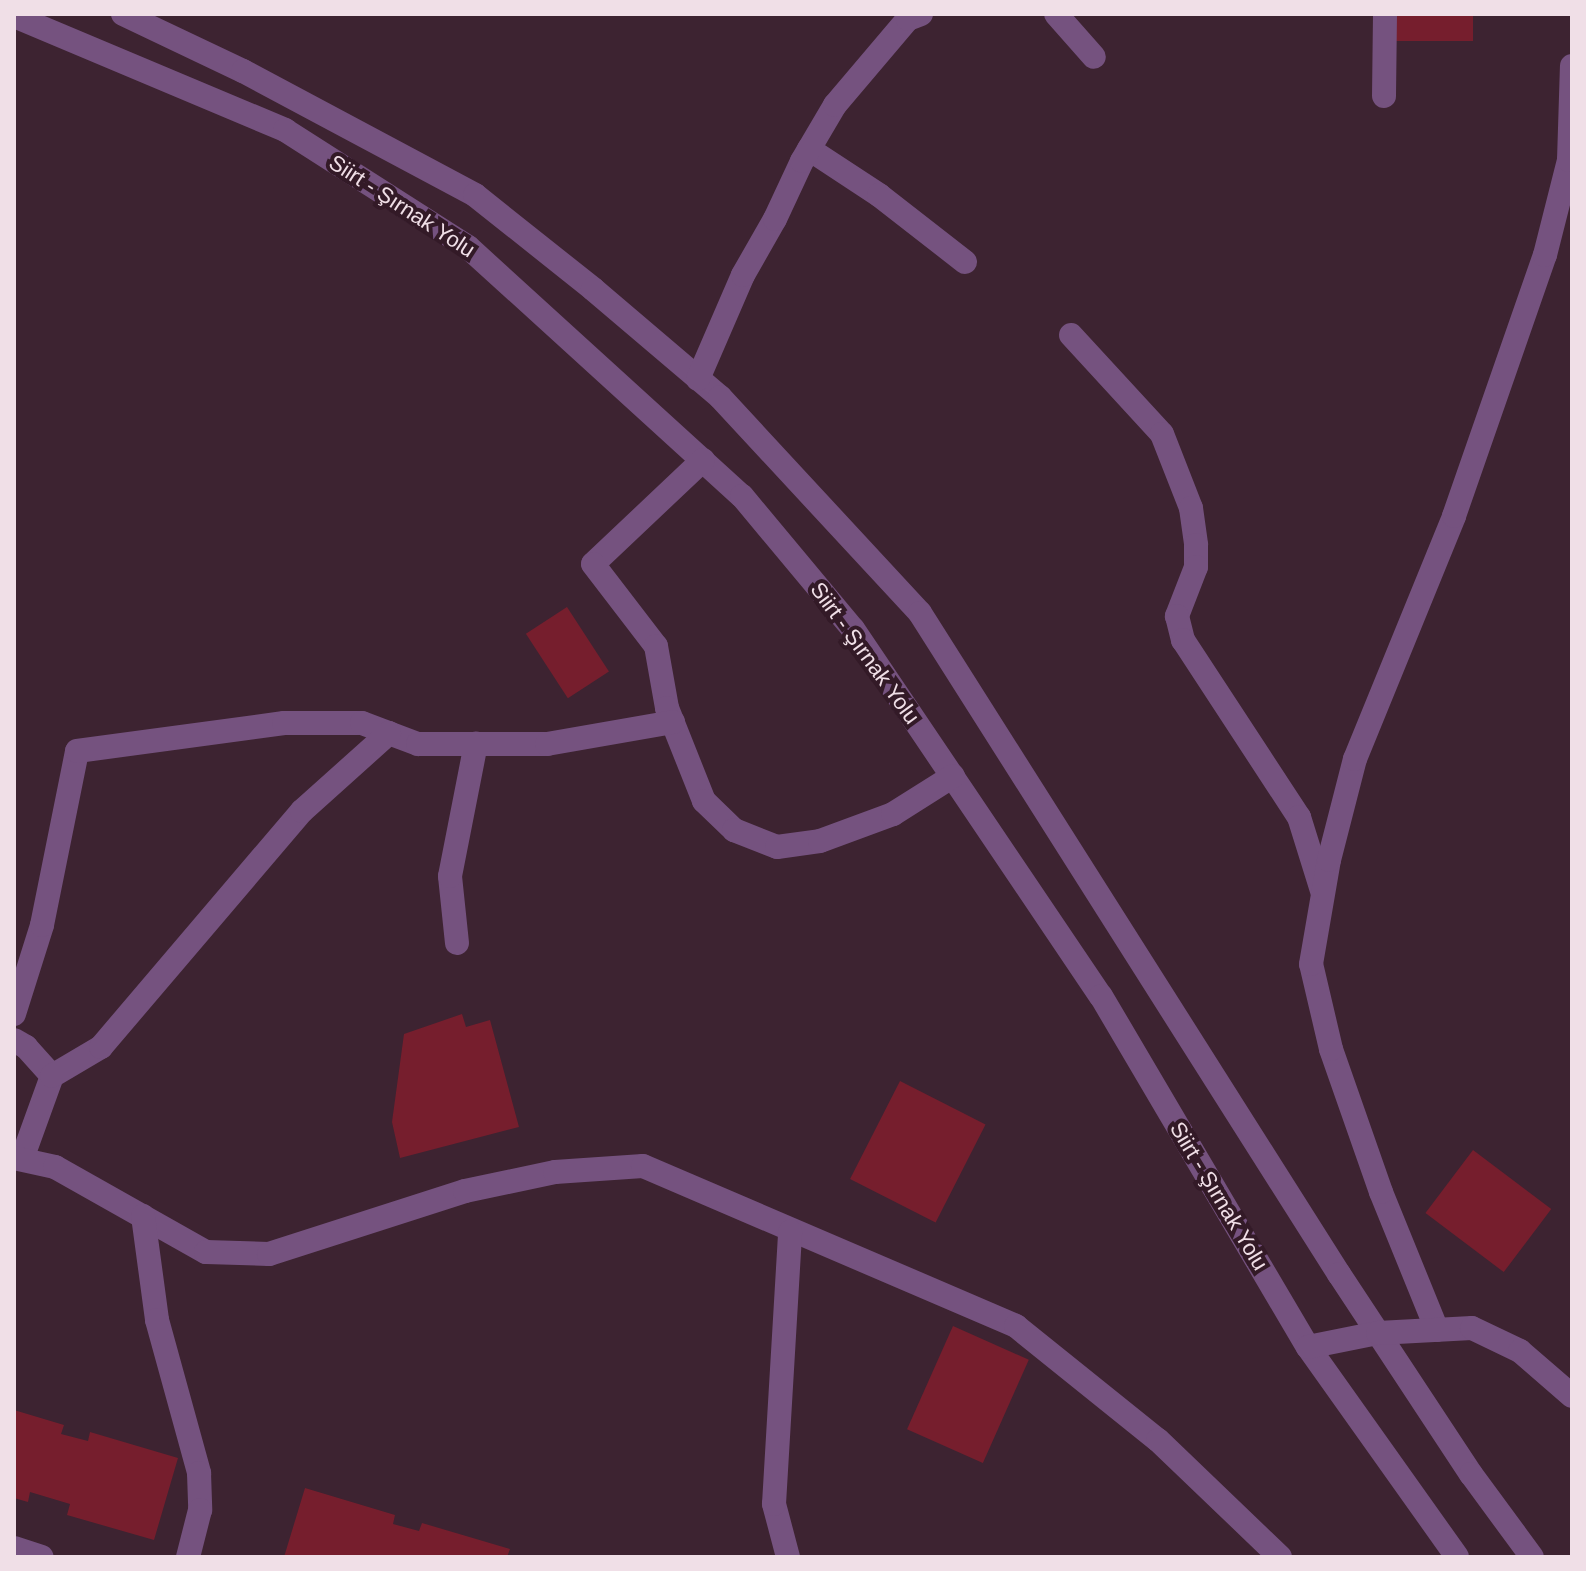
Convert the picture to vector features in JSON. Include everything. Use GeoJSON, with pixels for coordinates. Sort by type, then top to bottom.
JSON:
{"type":"FeatureCollection","features":[{"type":"Feature","properties":{"kind":"street","name":"Siirt - Şırnak Yolu"},"geometry":{"type":"LineString","coordinates":[[123,14],[243,71],[475,195],[593,289],[730,408],[920,613],[1378,1333],[1471,1474],[1532,1557]]}},
{"type":"Feature","properties":{"kind":"street"},"geometry":{"type":"LineString","coordinates":[[1056,14],[1094,57]]}},
{"type":"Feature","properties":{"kind":"street"},"geometry":{"type":"LineString","coordinates":[[1384,96],[1385,14]]}},
{"type":"Feature","properties":{"kind":"street","name":"Siirt - Şırnak Yolu"},"geometry":{"type":"LineString","coordinates":[[14,16],[285,130],[468,247],[742,496],[853,629],[953,776],[1101,996],[1308,1347],[1457,1557]]}},
{"type":"Feature","properties":{"kind":"street"},"geometry":{"type":"LineString","coordinates":[[698,379],[743,275],[809,149],[835,105],[912,16]]}},
{"type":"Feature","properties":{"kind":"street"},"geometry":{"type":"LineString","coordinates":[[1437,1330],[1381,1192],[1331,1049],[1311,964],[1323,893],[1355,759],[1454,516],[1545,255],[1569,160],[1572,66]]}},
{"type":"Feature","properties":{"kind":"street"},"geometry":{"type":"LineString","coordinates":[[809,149],[879,195],[965,262]]}},
{"type":"Feature","properties":{"kind":"street"},"geometry":{"type":"LineString","coordinates":[[1071,335],[1162,434],[1191,508],[1196,545],[1196,567],[1177,616],[1183,640],[1299,817],[1323,893]]}},
{"type":"Feature","properties":{"kind":"street"},"geometry":{"type":"LineString","coordinates":[[703,460],[593,564],[656,646],[673,722],[704,801],[734,830],[777,847],[820,841],[893,814],[953,776]]}},
{"type":"Feature","properties":{"kind":"street"},"geometry":{"type":"LineString","coordinates":[[14,1014],[42,925],[77,751],[284,723],[362,723],[418,744],[547,744],[673,722]]}},
{"type":"Feature","properties":{"kind":"street"},"geometry":{"type":"LineString","coordinates":[[389,733],[302,811],[101,1047],[52,1076],[18,1158],[55,1167],[206,1252],[269,1254],[465,1191],[555,1172],[643,1166],[1016,1326],[1158,1440],[1280,1557]]}},
{"type":"Feature","properties":{"kind":"street"},"geometry":{"type":"LineString","coordinates":[[457,943],[450,876],[476,744]]}},
{"type":"Feature","properties":{"kind":"street"},"geometry":{"type":"LineString","coordinates":[[14,1040],[26,1047],[52,1076]]}},
{"type":"Feature","properties":{"kind":"street"},"geometry":{"type":"LineString","coordinates":[[143,1216],[157,1320],[199,1473],[200,1510],[188,1557]]}},
{"type":"Feature","properties":{"kind":"street"},"geometry":{"type":"LineString","coordinates":[[788,1557],[774,1504],[790,1231]]}},
{"type":"Feature","properties":{"kind":"street"},"geometry":{"type":"LineString","coordinates":[[1308,1347],[1378,1333],[1472,1328],[1520,1351],[1572,1396]]}},
{"type":"Feature","properties":{"kind":"street"},"geometry":{"type":"LineString","coordinates":[[14,1548],[42,1557]]}},
{"type":"Feature","properties":{"kind":"building"},"geometry":{"type":"Polygon","coordinates":[[[1391,14],[1473,14],[1473,41],[1391,41],[1391,14]]]}},
{"type":"Feature","properties":{"kind":"building"},"geometry":{"type":"Polygon","coordinates":[[[567,607],[609,672],[568,698],[526,634],[567,607]]]}},
{"type":"Feature","properties":{"kind":"building"},"geometry":{"type":"Polygon","coordinates":[[[462,1014],[466,1027],[490,1020],[519,1127],[400,1158],[392,1122],[404,1034],[462,1014]]]}},
{"type":"Feature","properties":{"kind":"building"},"geometry":{"type":"Polygon","coordinates":[[[900,1081],[986,1125],[936,1223],[850,1179],[900,1081]]]}},
{"type":"Feature","properties":{"kind":"building"},"geometry":{"type":"Polygon","coordinates":[[[1473,1150],[1551,1209],[1504,1272],[1425,1213],[1473,1150]]]}},
{"type":"Feature","properties":{"kind":"building"},"geometry":{"type":"Polygon","coordinates":[[[953,1326],[1029,1360],[983,1463],[907,1429],[953,1326]]]}},
{"type":"Feature","properties":{"kind":"building"},"geometry":{"type":"Polygon","coordinates":[[[14,1410],[64,1425],[61,1434],[88,1441],[90,1432],[178,1458],[154,1540],[67,1515],[70,1504],[30,1492],[28,1502],[14,1498],[14,1410]]]}},
{"type":"Feature","properties":{"kind":"building"},"geometry":{"type":"Polygon","coordinates":[[[305,1488],[395,1515],[393,1524],[419,1531],[422,1523],[510,1549],[507,1557],[284,1557],[305,1488]]]}}]}
